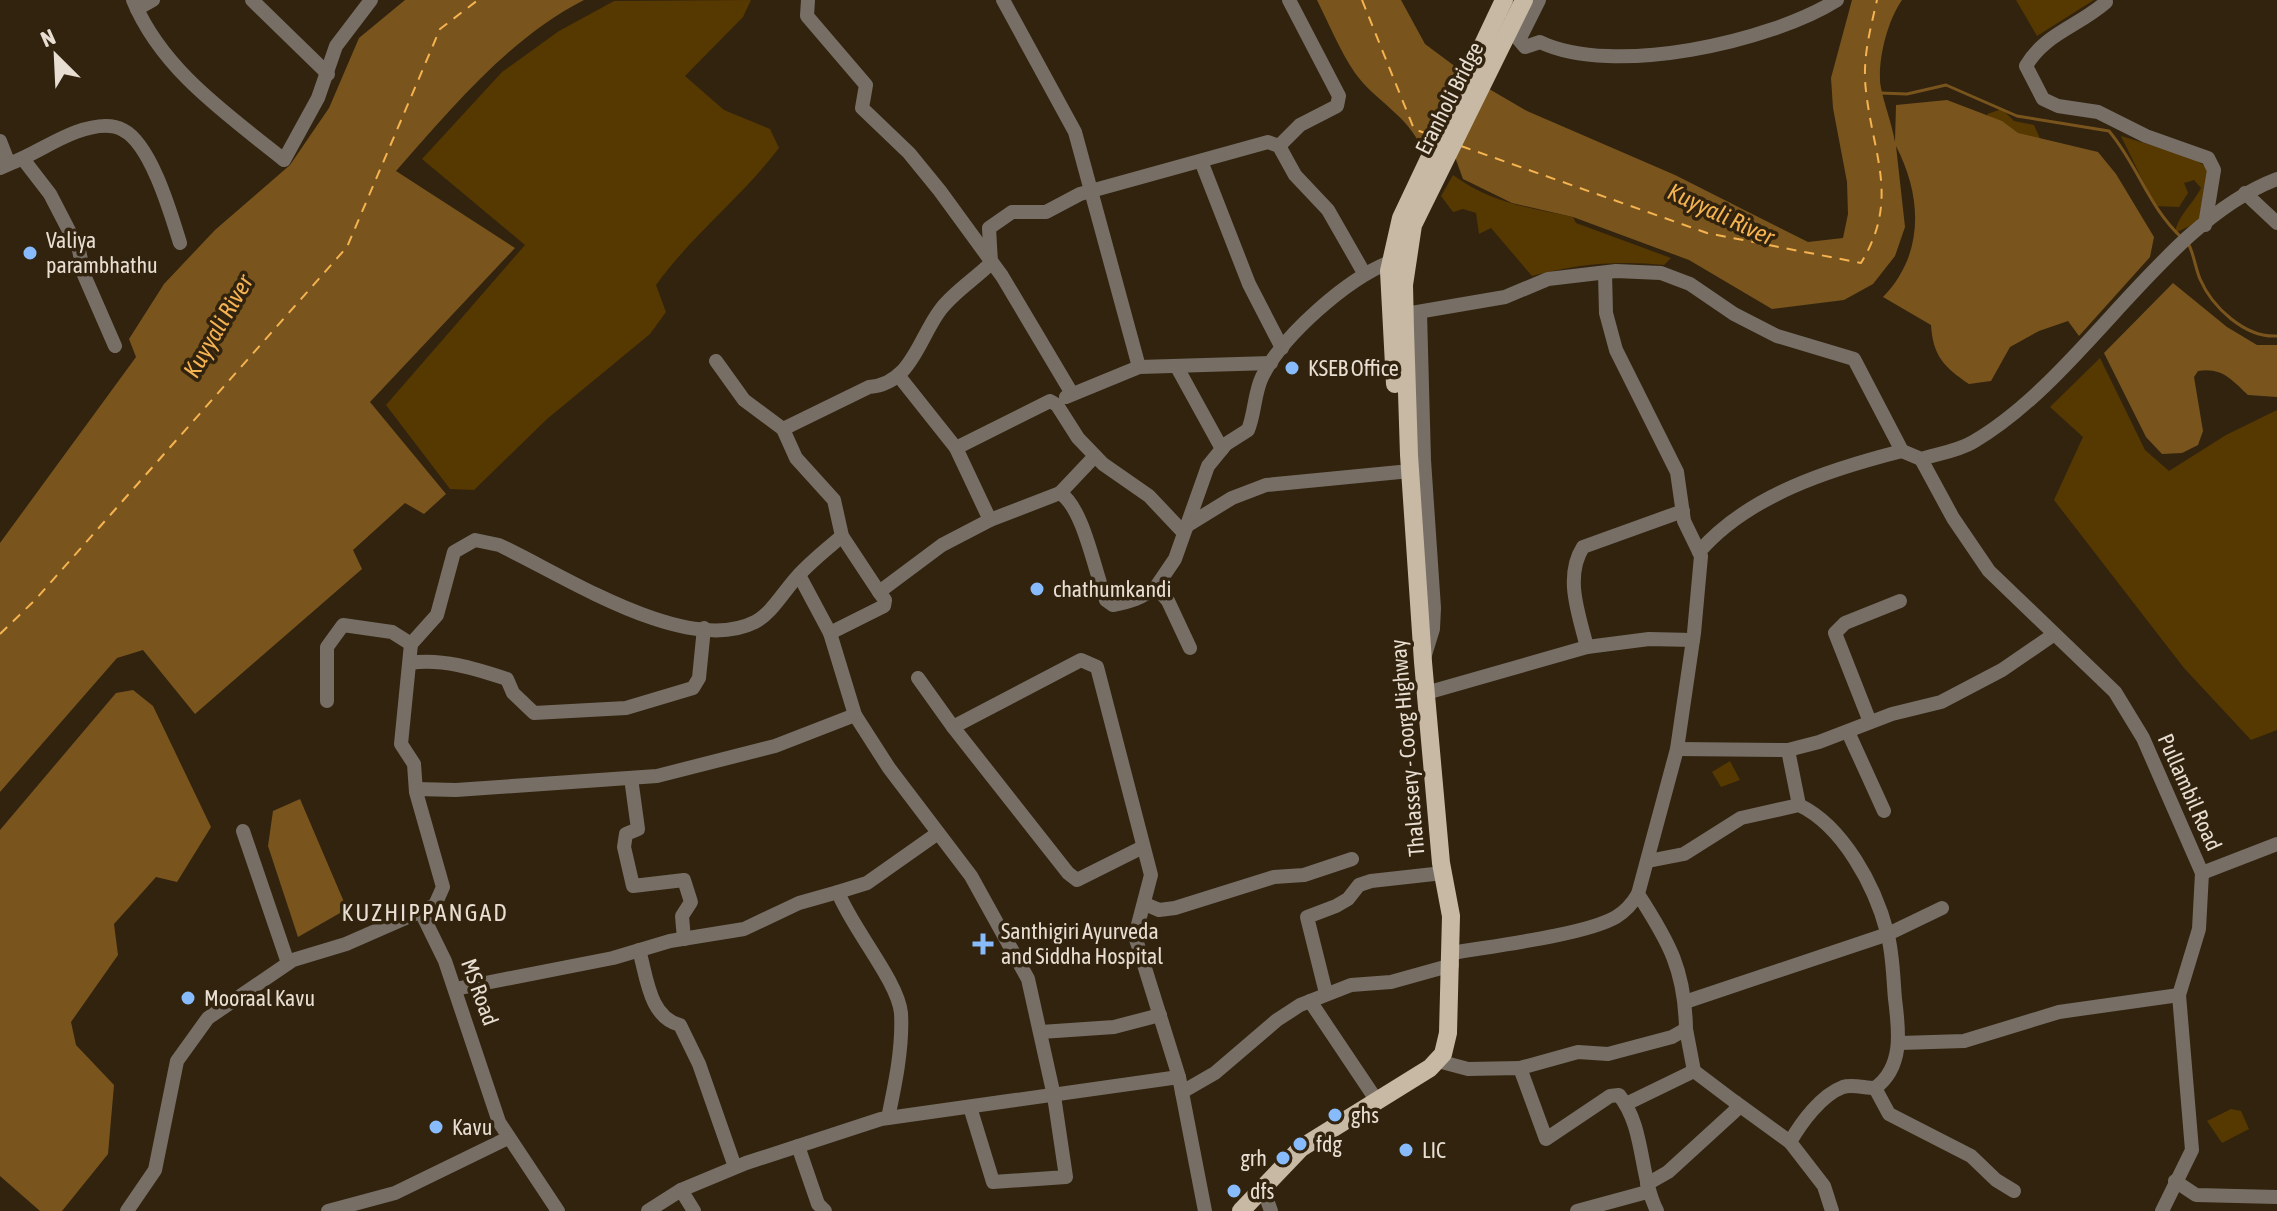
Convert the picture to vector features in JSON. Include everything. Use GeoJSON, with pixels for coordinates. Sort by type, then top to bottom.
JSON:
{"type":"FeatureCollection","features":[{"type":"Feature","properties":{"kind":"main road"},"geometry":{"type":"LineString","coordinates":[[1420,616],[1409,588],[1390,316],[1390,262],[1401,218],[1504,0]]}},
{"type":"Feature","properties":{"kind":"main road","name":"Eranholi Bridge"},"geometry":{"type":"LineString","coordinates":[[1433,183],[1529,1]]}},
{"type":"Feature","properties":{"kind":"main road","name":"Thalassery - Coorg Highway"},"geometry":{"type":"LineString","coordinates":[[1433,183],[1413,225],[1404,285],[1409,455],[1423,662],[1443,873],[1451,916],[1448,1033],[1438,1061]]}},
{"type":"Feature","properties":{"kind":"main road"},"geometry":{"type":"LineString","coordinates":[[1241,1211],[1264,1191],[1294,1153],[1438,1061]]}},
{"type":"Feature","properties":{"kind":"street"},"geometry":{"type":"LineString","coordinates":[[153,0],[135,5],[150,35],[191,84],[284,160],[299,136],[328,74],[336,46],[371,0]]}},
{"type":"Feature","properties":{"kind":"street"},"geometry":{"type":"LineString","coordinates":[[252,0],[328,74]]}},
{"type":"Feature","properties":{"kind":"street"},"geometry":{"type":"LineString","coordinates":[[808,0],[807,16],[866,85],[862,108],[926,172],[991,263],[1071,392]]}},
{"type":"Feature","properties":{"kind":"street"},"geometry":{"type":"LineString","coordinates":[[1003,0],[1075,132],[1139,367]]}},
{"type":"Feature","properties":{"kind":"street"},"geometry":{"type":"LineString","coordinates":[[1279,146],[1300,125],[1337,106],[1339,96],[1289,0]]}},
{"type":"Feature","properties":{"kind":"street"},"geometry":{"type":"LineString","coordinates":[[1529,1],[1519,40],[1525,47],[1540,42],[1560,51],[1625,54],[1723,45],[1820,10],[1837,0]]}},
{"type":"Feature","properties":{"kind":"street"},"geometry":{"type":"LineString","coordinates":[[2106,2],[2086,19],[2037,47],[2026,66],[2032,82],[2043,99],[2058,106],[2098,112],[2146,136],[2208,158],[2214,170],[2203,227]]}},
{"type":"Feature","properties":{"kind":"street"},"geometry":{"type":"LineString","coordinates":[[11,163],[75,133],[107,126],[123,129],[133,135],[153,167],[180,243]]}},
{"type":"Feature","properties":{"kind":"street"},"geometry":{"type":"LineString","coordinates":[[0,141],[11,163],[50,194],[79,250],[84,275],[115,346]]}},
{"type":"Feature","properties":{"kind":"street"},"geometry":{"type":"LineString","coordinates":[[991,263],[989,228],[1012,212],[1046,212],[1091,191],[1268,142],[1279,146],[1295,175],[1328,210],[1364,273]]}},
{"type":"Feature","properties":{"kind":"street"},"geometry":{"type":"LineString","coordinates":[[1201,161],[1249,284],[1282,348]]}},
{"type":"Feature","properties":{"kind":"street"},"geometry":{"type":"LineString","coordinates":[[1699,552],[1713,536],[1765,500],[1859,462],[1902,451],[1921,459],[1971,444],[2019,409],[2203,227],[2245,193],[2277,179]]}},
{"type":"Feature","properties":{"kind":"street"},"geometry":{"type":"LineString","coordinates":[[2245,193],[2277,223]]}},
{"type":"Feature","properties":{"kind":"street"},"geometry":{"type":"LineString","coordinates":[[1060,493],[1075,511],[1106,600],[1113,605],[1143,598],[1156,587],[1175,559],[1208,466],[1222,449],[1248,430],[1254,415],[1256,393],[1282,348],[1364,273],[1390,262]]}},
{"type":"Feature","properties":{"kind":"street"},"geometry":{"type":"LineString","coordinates":[[783,429],[869,387],[881,386],[898,375],[915,355],[942,307],[991,263]]}},
{"type":"Feature","properties":{"kind":"street"},"geometry":{"type":"LineString","coordinates":[[1390,316],[1505,297],[1548,279],[1605,273],[1661,273],[1690,284],[1734,314],[1777,336],[1854,359],[1902,451]]}},
{"type":"Feature","properties":{"kind":"street"},"geometry":{"type":"LineString","coordinates":[[1182,1092],[1215,1073],[1277,1020],[1326,993],[1351,985],[1391,982],[1452,959],[1580,929],[1614,918],[1629,908],[1638,894],[1677,749],[1693,640],[1699,552],[1683,511],[1677,472],[1609,329],[1605,273]]}},
{"type":"Feature","properties":{"kind":"street"},"geometry":{"type":"LineString","coordinates":[[1420,313],[1424,460],[1434,608],[1433,629],[1423,662]]}},
{"type":"Feature","properties":{"kind":"street"},"geometry":{"type":"LineString","coordinates":[[716,361],[744,400],[783,429],[796,458],[834,500],[842,536],[885,600],[884,606],[830,633]]}},
{"type":"Feature","properties":{"kind":"street"},"geometry":{"type":"LineString","coordinates":[[1057,405],[1071,392],[1139,367],[1178,369],[1271,363]]}},
{"type":"Feature","properties":{"kind":"street"},"geometry":{"type":"LineString","coordinates":[[1178,369],[1222,449]]}},
{"type":"Feature","properties":{"kind":"street"},"geometry":{"type":"LineString","coordinates":[[898,375],[956,448],[990,520]]}},
{"type":"Feature","properties":{"kind":"street"},"geometry":{"type":"LineString","coordinates":[[956,448],[1050,401],[1057,405],[1078,438],[1095,456],[1149,496],[1185,528]]}},
{"type":"Feature","properties":{"kind":"street"},"geometry":{"type":"LineString","coordinates":[[879,592],[942,545],[990,520],[1060,493],[1095,456]]}},
{"type":"Feature","properties":{"kind":"street","name":"Pullambil Road"},"geometry":{"type":"LineString","coordinates":[[1921,459],[1953,518],[1989,571],[2115,692],[2143,738],[2202,873],[2199,929],[2179,995],[2192,1150],[2162,1211]]}},
{"type":"Feature","properties":{"kind":"street"},"geometry":{"type":"LineString","coordinates":[[1185,528],[1232,498],[1266,485],[1400,472]]}},
{"type":"Feature","properties":{"kind":"street"},"geometry":{"type":"LineString","coordinates":[[1587,647],[1573,579],[1576,559],[1583,547],[1683,511]]}},
{"type":"Feature","properties":{"kind":"street"},"geometry":{"type":"LineString","coordinates":[[127,1211],[155,1170],[177,1061],[208,1018],[288,963],[346,944],[435,905],[443,887],[416,789],[414,764],[401,744],[411,644],[437,615],[454,552],[475,540],[499,545],[633,612],[659,621],[704,628],[758,620],[799,575],[842,536]]}},
{"type":"Feature","properties":{"kind":"street"},"geometry":{"type":"LineString","coordinates":[[799,575],[830,633],[855,715],[971,876],[1000,922],[1028,979],[1054,1096],[1066,1177],[993,1182],[970,1107]]}},
{"type":"Feature","properties":{"kind":"street"},"geometry":{"type":"LineString","coordinates":[[1156,587],[1168,601],[1190,648]]}},
{"type":"Feature","properties":{"kind":"street"},"geometry":{"type":"LineString","coordinates":[[1870,722],[1835,633],[1845,623],[1900,601]]}},
{"type":"Feature","properties":{"kind":"street"},"geometry":{"type":"LineString","coordinates":[[327,701],[327,647],[343,625],[392,632],[411,644]]}},
{"type":"Feature","properties":{"kind":"street"},"geometry":{"type":"LineString","coordinates":[[410,663],[453,664],[507,679],[513,693],[534,713],[626,708],[693,688],[699,678],[704,628]]}},
{"type":"Feature","properties":{"kind":"street"},"geometry":{"type":"LineString","coordinates":[[1677,749],[1788,750],[1848,732],[1870,722],[1941,702],[2002,670],[2053,635]]}},
{"type":"Feature","properties":{"kind":"street"},"geometry":{"type":"LineString","coordinates":[[1426,693],[1587,647],[1649,639],[1693,640]]}},
{"type":"Feature","properties":{"kind":"street"},"geometry":{"type":"LineString","coordinates":[[953,727],[1081,660],[1097,667],[1151,875],[1135,936],[1179,1077],[1205,1211]]}},
{"type":"Feature","properties":{"kind":"street"},"geometry":{"type":"LineString","coordinates":[[918,678],[953,727],[1068,873],[1077,880],[1143,847]]}},
{"type":"Feature","properties":{"kind":"street"},"geometry":{"type":"LineString","coordinates":[[416,789],[456,790],[631,778],[711,765],[775,746],[855,715]]}},
{"type":"Feature","properties":{"kind":"street"},"geometry":{"type":"LineString","coordinates":[[1848,732],[1884,811]]}},
{"type":"Feature","properties":{"kind":"street"},"geometry":{"type":"LineString","coordinates":[[1788,750],[1799,805],[1832,827],[1873,894],[1888,934],[1900,1043],[1885,1081],[1875,1088],[1846,1086],[1834,1092],[1800,1124],[1790,1142]]}},
{"type":"Feature","properties":{"kind":"street"},"geometry":{"type":"LineString","coordinates":[[631,778],[638,829],[626,834],[629,879],[633,886],[684,880],[691,902],[682,916],[684,939]]}},
{"type":"Feature","properties":{"kind":"street"},"geometry":{"type":"LineString","coordinates":[[1648,861],[1684,854],[1741,818],[1799,805]]}},
{"type":"Feature","properties":{"kind":"street"},"geometry":{"type":"LineString","coordinates":[[243,831],[288,963]]}},
{"type":"Feature","properties":{"kind":"street"},"geometry":{"type":"LineString","coordinates":[[455,989],[613,958],[684,939],[744,929],[799,903],[867,883],[938,833]]}},
{"type":"Feature","properties":{"kind":"street"},"geometry":{"type":"LineString","coordinates":[[2202,873],[2277,844]]}},
{"type":"Feature","properties":{"kind":"street"},"geometry":{"type":"LineString","coordinates":[[1145,904],[1159,910],[1175,908],[1274,877],[1304,875],[1352,859]]}},
{"type":"Feature","properties":{"kind":"street"},"geometry":{"type":"LineString","coordinates":[[1326,993],[1307,917],[1336,906],[1348,899],[1359,885],[1371,881],[1443,873]]}},
{"type":"Feature","properties":{"kind":"street"},"geometry":{"type":"LineString","coordinates":[[838,892],[848,919],[894,992],[901,1011],[888,1118]]}},
{"type":"Feature","properties":{"kind":"street"},"geometry":{"type":"LineString","coordinates":[[1638,894],[1671,947],[1685,1002],[1686,1029],[1694,1071],[1790,1142],[1824,1186],[1832,1211]]}},
{"type":"Feature","properties":{"kind":"street"},"geometry":{"type":"LineString","coordinates":[[1685,1002],[1888,934],[1942,908]]}},
{"type":"Feature","properties":{"kind":"street","name":"MS Road"},"geometry":{"type":"LineString","coordinates":[[420,910],[455,989],[499,1122],[558,1211]]}},
{"type":"Feature","properties":{"kind":"street"},"geometry":{"type":"LineString","coordinates":[[639,950],[656,1009],[662,1017],[680,1025],[699,1064],[735,1167]]}},
{"type":"Feature","properties":{"kind":"street"},"geometry":{"type":"LineString","coordinates":[[1900,1043],[1964,1041],[2059,1012],[2179,995]]}},
{"type":"Feature","properties":{"kind":"street"},"geometry":{"type":"LineString","coordinates":[[1310,1001],[1377,1101]]}},
{"type":"Feature","properties":{"kind":"street"},"geometry":{"type":"LineString","coordinates":[[1041,1032],[1114,1027],[1160,1015]]}},
{"type":"Feature","properties":{"kind":"street"},"geometry":{"type":"LineString","coordinates":[[1438,1061],[1468,1069],[1520,1068],[1578,1052],[1608,1054],[1672,1037],[1686,1029]]}},
{"type":"Feature","properties":{"kind":"street"},"geometry":{"type":"LineString","coordinates":[[1520,1068],[1546,1139],[1610,1096],[1619,1095],[1626,1104],[1647,1188],[1657,1211]]}},
{"type":"Feature","properties":{"kind":"street"},"geometry":{"type":"LineString","coordinates":[[1626,1104],[1694,1071]]}},
{"type":"Feature","properties":{"kind":"street"},"geometry":{"type":"LineString","coordinates":[[648,1211],[681,1190],[735,1167],[888,1118],[1179,1077]]}},
{"type":"Feature","properties":{"kind":"street"},"geometry":{"type":"LineString","coordinates":[[1875,1088],[1889,1114],[1961,1150],[2014,1191]]}},
{"type":"Feature","properties":{"kind":"street"},"geometry":{"type":"LineString","coordinates":[[1577,1211],[1647,1188],[1737,1109],[1735,1102]]}},
{"type":"Feature","properties":{"kind":"street"},"geometry":{"type":"LineString","coordinates":[[328,1211],[395,1193],[508,1138]]}},
{"type":"Feature","properties":{"kind":"street"},"geometry":{"type":"LineString","coordinates":[[798,1146],[818,1204],[825,1211]]}},
{"type":"Feature","properties":{"kind":"street"},"geometry":{"type":"LineString","coordinates":[[2175,1181],[2196,1195],[2277,1197]]}},
{"type":"Feature","properties":{"kind":"street"},"geometry":{"type":"LineString","coordinates":[[681,1190],[694,1211]]}},
{"type":"Feature","properties":{"kind":"street"},"geometry":{"type":"LineString","coordinates":[[1264,1191],[1271,1211]]}},
{"type":"Feature","properties":{"kind":"shaded area"},"geometry":{"type":"Polygon","coordinates":[[[751,0],[743,17],[685,76],[724,110],[770,129],[779,148],[656,285],[666,312],[650,334],[547,419],[474,490],[450,489],[386,405],[525,245],[422,159],[502,72],[559,31],[614,1],[751,0]]]}},
{"type":"Feature","properties":{"kind":"shaded area"},"geometry":{"type":"Polygon","coordinates":[[[2016,0],[2094,0],[2037,36],[2016,0]]]}},
{"type":"Feature","properties":{"kind":"shaded area"},"geometry":{"type":"Polygon","coordinates":[[[2002,109],[2014,121],[2034,125],[2047,154],[1997,136],[1987,114],[2002,109]]]}},
{"type":"Feature","properties":{"kind":"shaded area"},"geometry":{"type":"Polygon","coordinates":[[[2121,136],[2190,157],[2220,175],[2202,220],[2175,233],[2179,221],[2201,188],[2194,180],[2184,183],[2188,193],[2179,207],[2155,206],[2121,136]]]}},
{"type":"Feature","properties":{"kind":"shaded area"},"geometry":{"type":"Polygon","coordinates":[[[1453,175],[1497,198],[1573,217],[1576,223],[1671,258],[1664,265],[1597,264],[1532,276],[1491,228],[1479,234],[1476,213],[1463,209],[1453,212],[1441,196],[1453,175]]]}},
{"type":"Feature","properties":{"kind":"shaded area"},"geometry":{"type":"Polygon","coordinates":[[[2100,358],[2145,450],[2169,471],[2226,435],[2277,410],[2277,730],[2251,740],[2184,668],[2054,500],[2083,437],[2050,407],[2100,358]]]}},
{"type":"Feature","properties":{"kind":"shaded area"},"geometry":{"type":"Polygon","coordinates":[[[1730,761],[1740,780],[1721,787],[1712,772],[1730,761]]]}},
{"type":"Feature","properties":{"kind":"shaded area"},"geometry":{"type":"Polygon","coordinates":[[[2231,1109],[2241,1111],[2249,1129],[2222,1143],[2207,1121],[2231,1109]]]}},
{"type":"Feature","properties":{"kind":"water","name":"Kuyyali River"},"geometry":{"type":"Polygon","coordinates":[[[405,0],[584,0],[530,34],[482,76],[396,171],[515,248],[370,402],[446,494],[424,514],[405,503],[353,550],[362,569],[195,714],[143,650],[117,658],[0,792],[0,543],[136,357],[129,339],[164,284],[215,230],[290,165],[329,108],[359,38],[405,0]]]}},
{"type":"Feature","properties":{"kind":"water","name":"Kuyyali River"},"geometry":{"type":"Polygon","coordinates":[[[1317,0],[1401,0],[1425,44],[1472,79],[1527,111],[1675,175],[1808,242],[1843,238],[1848,214],[1847,182],[1833,108],[1831,78],[1852,0],[1902,0],[1889,28],[1880,70],[1882,92],[1895,142],[1896,105],[1947,100],[2002,121],[2018,133],[2098,152],[2116,174],[2154,237],[2150,257],[2079,336],[2068,321],[2039,331],[2010,347],[1991,381],[1969,384],[1941,360],[1934,345],[1931,325],[1883,297],[1906,262],[1915,224],[1911,185],[1896,146],[1905,227],[1895,256],[1873,284],[1844,300],[1772,309],[1689,260],[1573,217],[1512,203],[1463,179],[1455,157],[1421,148],[1401,118],[1363,83],[1344,56],[1317,0]]]}},
{"type":"Feature","properties":{"kind":"water"},"geometry":{"type":"Polygon","coordinates":[[[2173,283],[2227,327],[2257,345],[2277,345],[2277,397],[2248,395],[2220,373],[2198,371],[2194,377],[2203,431],[2198,445],[2182,453],[2162,454],[2146,437],[2104,353],[2173,283]]]}},
{"type":"Feature","properties":{"kind":"water"},"geometry":{"type":"Polygon","coordinates":[[[133,690],[153,706],[211,827],[177,882],[156,877],[114,924],[118,955],[71,1022],[76,1045],[114,1085],[108,1154],[62,1211],[40,1211],[0,1176],[0,830],[116,693],[133,690]]]}},
{"type":"Feature","properties":{"kind":"water"},"geometry":{"type":"Polygon","coordinates":[[[300,799],[347,909],[298,937],[268,846],[273,811],[300,799]]]}},
{"type":"Feature","properties":{"kind":"waterway"},"geometry":{"type":"LineString","coordinates":[[1880,93],[1907,94],[1946,85],[2017,116],[2109,131],[2151,199],[2182,238]]}},
{"type":"Feature","properties":{"kind":"waterway"},"geometry":{"type":"LineString","coordinates":[[2188,243],[2205,290],[2221,310],[2253,332],[2277,336]]}},
{"type":"Feature","properties":{"kind":"ferry route"},"geometry":{"type":"LineString","coordinates":[[0,634],[36,599],[347,247],[440,29],[478,0]]}},
{"type":"Feature","properties":{"kind":"ferry route"},"geometry":{"type":"LineString","coordinates":[[1362,0],[1414,129],[1433,136]]}},
{"type":"Feature","properties":{"kind":"ferry route"},"geometry":{"type":"LineString","coordinates":[[1461,146],[1707,233],[1861,263],[1873,240],[1882,198],[1865,79],[1867,45],[1877,0]]}},
{"type":"Feature","properties":{"kind":"place","name":"Valiya parambhathu"},"geometry":{"type":"Point","coordinates":[30,253]}},
{"type":"Feature","properties":{"kind":"place","name":"KSEB Office"},"geometry":{"type":"Point","coordinates":[1292,368]}},
{"type":"Feature","properties":{"kind":"place","name":"chathumkandi"},"geometry":{"type":"Point","coordinates":[1037,589]}},
{"type":"Feature","properties":{"kind":"place","name":"Santhigiri Ayurveda and Siddha Hospital"},"geometry":{"type":"Point","coordinates":[983,944]}},
{"type":"Feature","properties":{"kind":"place","name":"Mooraal Kavu"},"geometry":{"type":"Point","coordinates":[188,998]}},
{"type":"Feature","properties":{"kind":"place","name":"ghs"},"geometry":{"type":"Point","coordinates":[1335,1115]}},
{"type":"Feature","properties":{"kind":"place","name":"Kavu"},"geometry":{"type":"Point","coordinates":[436,1127]}},
{"type":"Feature","properties":{"kind":"place","name":"fdg"},"geometry":{"type":"Point","coordinates":[1300,1144]}},
{"type":"Feature","properties":{"kind":"place","name":"LIC"},"geometry":{"type":"Point","coordinates":[1406,1150]}},
{"type":"Feature","properties":{"kind":"place","name":"grh"},"geometry":{"type":"Point","coordinates":[1283,1158]}},
{"type":"Feature","properties":{"kind":"place","name":"dfs"},"geometry":{"type":"Point","coordinates":[1234,1191]}},
{"type":"Feature","properties":{"kind":"district","name":"KUZHIPPANGAD"},"geometry":{"type":"Point","coordinates":[425,912]}}]}
